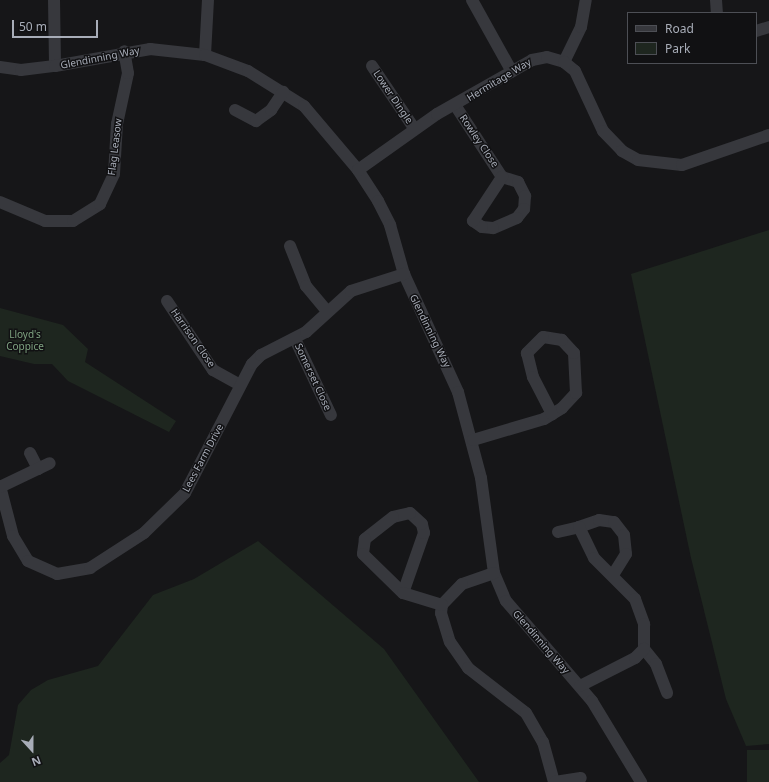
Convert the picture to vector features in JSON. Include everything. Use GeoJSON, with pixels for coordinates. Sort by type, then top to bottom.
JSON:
{"type":"FeatureCollection","features":[{"type":"Feature","properties":{"kind":"street"},"geometry":{"type":"LineString","coordinates":[[54,0],[55,66]]}},
{"type":"Feature","properties":{"kind":"street"},"geometry":{"type":"LineString","coordinates":[[206,55],[208,0]]}},
{"type":"Feature","properties":{"kind":"street"},"geometry":{"type":"LineString","coordinates":[[472,0],[512,72]]}},
{"type":"Feature","properties":{"kind":"street"},"geometry":{"type":"LineString","coordinates":[[586,0],[581,27],[564,62],[578,75],[603,131],[622,151],[638,160],[682,165],[769,135]]}},
{"type":"Feature","properties":{"kind":"street"},"geometry":{"type":"LineString","coordinates":[[716,0],[717,12]]}},
{"type":"Feature","properties":{"kind":"street"},"geometry":{"type":"LineString","coordinates":[[757,31],[769,27]]}},
{"type":"Feature","properties":{"kind":"street","name":"Glendinning Way"},"geometry":{"type":"LineString","coordinates":[[0,67],[21,70],[55,66],[124,51],[150,49],[206,55],[248,71],[304,106],[358,170],[390,225],[404,274],[458,392],[473,440],[494,573],[506,601],[521,622],[580,686],[640,782]]}},
{"type":"Feature","properties":{"kind":"street","name":"Flag Leasow"},"geometry":{"type":"LineString","coordinates":[[0,202],[45,221],[72,221],[100,204],[114,174],[117,124],[128,73],[124,51]]}},
{"type":"Feature","properties":{"kind":"street","name":"Hermitage Way"},"geometry":{"type":"LineString","coordinates":[[358,170],[414,128],[512,72],[539,58],[564,62]]}},
{"type":"Feature","properties":{"kind":"street","name":"Lower Dingle"},"geometry":{"type":"LineString","coordinates":[[372,66],[414,128]]}},
{"type":"Feature","properties":{"kind":"street"},"geometry":{"type":"LineString","coordinates":[[235,110],[256,121],[271,110],[283,92]]}},
{"type":"Feature","properties":{"kind":"street","name":"Rowley Close"},"geometry":{"type":"LineString","coordinates":[[455,105],[502,177],[518,182],[525,196],[524,209],[510,222],[493,228],[482,227],[473,221],[502,177]]}},
{"type":"Feature","properties":{"kind":"street"},"geometry":{"type":"LineString","coordinates":[[290,246],[306,286],[327,311]]}},
{"type":"Feature","properties":{"kind":"street","name":"Lees Farm Drive"},"geometry":{"type":"LineString","coordinates":[[0,486],[13,536],[28,561],[51,573],[82,572],[144,533],[185,494],[240,385],[261,355],[295,339],[351,292],[404,274]]}},
{"type":"Feature","properties":{"kind":"street","name":"Harrison Close"},"geometry":{"type":"LineString","coordinates":[[167,301],[213,370],[240,385]]}},
{"type":"Feature","properties":{"kind":"street"},"geometry":{"type":"LineString","coordinates":[[473,440],[552,414],[576,393],[574,353],[562,340],[543,337],[527,353],[533,377],[552,414]]}},
{"type":"Feature","properties":{"kind":"street","name":"Somerset Close"},"geometry":{"type":"LineString","coordinates":[[295,339],[331,415]]}},
{"type":"Feature","properties":{"kind":"street"},"geometry":{"type":"LineString","coordinates":[[30,453],[38,469]]}},
{"type":"Feature","properties":{"kind":"street"},"geometry":{"type":"LineString","coordinates":[[0,486],[50,463]]}},
{"type":"Feature","properties":{"kind":"street"},"geometry":{"type":"LineString","coordinates":[[403,593],[424,533],[422,524],[410,513],[393,517],[365,539],[362,545],[367,560],[403,593],[442,605]]}},
{"type":"Feature","properties":{"kind":"street"},"geometry":{"type":"LineString","coordinates":[[558,532],[599,520],[614,522],[624,535],[626,554],[613,575]]}},
{"type":"Feature","properties":{"kind":"street"},"geometry":{"type":"LineString","coordinates":[[579,527],[594,558],[613,575],[635,599],[644,624],[644,650],[656,664],[667,693]]}},
{"type":"Feature","properties":{"kind":"street"},"geometry":{"type":"LineString","coordinates":[[442,605],[462,584],[494,573]]}},
{"type":"Feature","properties":{"kind":"street"},"geometry":{"type":"LineString","coordinates":[[442,605],[450,642],[468,668],[526,713],[543,742],[554,782],[581,778]]}},
{"type":"Feature","properties":{"kind":"street"},"geometry":{"type":"LineString","coordinates":[[580,686],[635,658],[644,650]]}},
{"type":"Feature","properties":{"kind":"green space"},"geometry":{"type":"Polygon","coordinates":[[[769,230],[769,744],[746,746],[726,699],[691,558],[631,274],[769,230]]]}},
{"type":"Feature","properties":{"kind":"green space","name":"Lloyd's Coppice"},"geometry":{"type":"Polygon","coordinates":[[[0,308],[63,325],[88,349],[85,362],[176,421],[169,432],[68,381],[52,364],[34,364],[0,356],[0,308]]]}},
{"type":"Feature","properties":{"kind":"green space"},"geometry":{"type":"Polygon","coordinates":[[[258,541],[384,649],[479,782],[0,782],[0,763],[9,755],[18,705],[31,690],[48,680],[98,666],[153,595],[194,579],[258,541]]]}},
{"type":"Feature","properties":{"kind":"green space"},"geometry":{"type":"Polygon","coordinates":[[[747,750],[769,750],[769,782],[747,782],[747,750]]]}}]}
